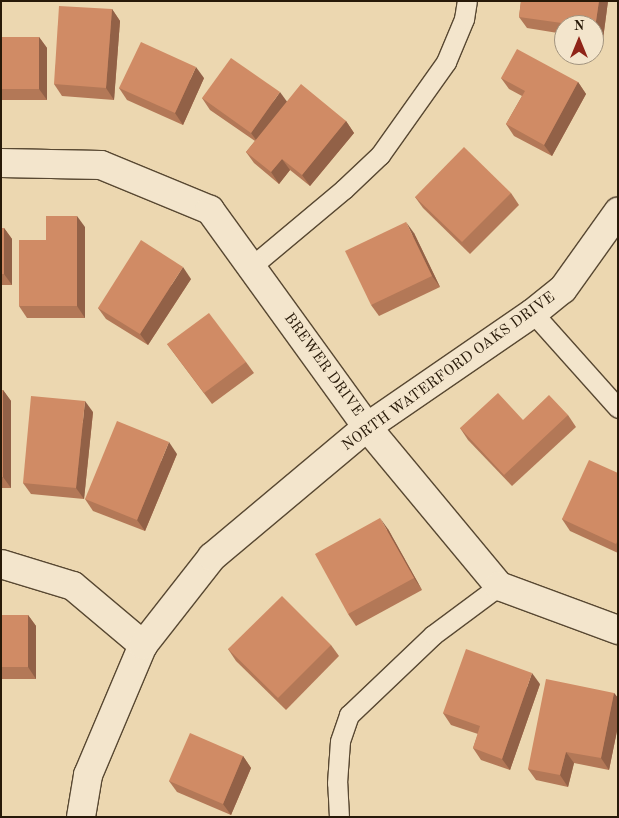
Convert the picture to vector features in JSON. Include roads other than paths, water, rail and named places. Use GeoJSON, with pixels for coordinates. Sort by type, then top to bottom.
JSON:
{"type":"FeatureCollection","features":[{"type":"Feature","properties":{"kind":"street","name":"BREWER DRIVE"},"geometry":{"type":"LineString","coordinates":[[1,162],[101,165],[210,210],[367,427],[499,586]]}},
{"type":"Feature","properties":{"kind":"street","name":"NORTH WATERFORD OAKS DRIVE"},"geometry":{"type":"LineString","coordinates":[[81,817],[88,775],[143,645],[212,557],[367,427],[533,313],[563,289],[618,212]]}},
{"type":"Feature","properties":{"kind":"street"},"geometry":{"type":"LineString","coordinates":[[1,564],[73,586],[143,645]]}},
{"type":"Feature","properties":{"kind":"street"},"geometry":{"type":"LineString","coordinates":[[499,586],[618,630]]}},
{"type":"Feature","properties":{"kind":"lane"},"geometry":{"type":"LineString","coordinates":[[252,266],[344,189],[380,155],[446,62],[464,19],[467,1]]}},
{"type":"Feature","properties":{"kind":"lane"},"geometry":{"type":"LineString","coordinates":[[533,313],[618,408]]}},
{"type":"Feature","properties":{"kind":"lane"},"geometry":{"type":"LineString","coordinates":[[339,817],[337,783],[340,741],[350,715],[433,635],[499,586]]}}]}
